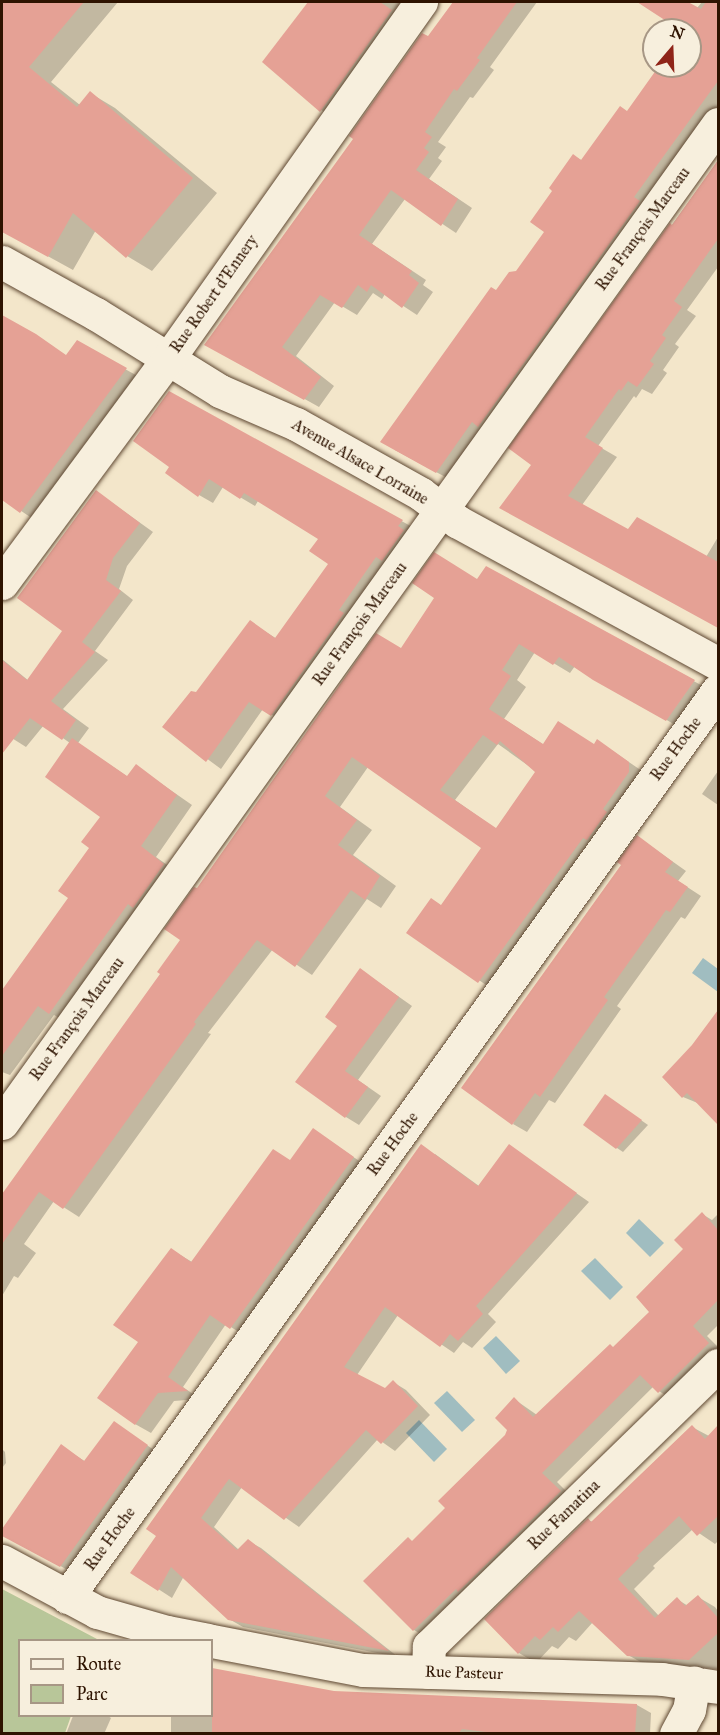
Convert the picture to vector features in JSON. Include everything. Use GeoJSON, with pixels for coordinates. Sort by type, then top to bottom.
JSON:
{"type":"FeatureCollection","features":[{"type":"Feature","properties":{"kind":"street","name":"Rue Robert d'Ennery"},"geometry":{"type":"LineString","coordinates":[[2,582],[168,358],[421,2]]}},
{"type":"Feature","properties":{"kind":"street","name":"Rue François Marceau"},"geometry":{"type":"LineString","coordinates":[[2,1123],[718,124]]}},
{"type":"Feature","properties":{"kind":"street","name":"Avenue Alsace Lorraine"},"geometry":{"type":"LineString","coordinates":[[2,262],[96,314],[220,392],[296,424],[421,494],[458,522],[718,664]]}},
{"type":"Feature","properties":{"kind":"street","name":"Rue Hoche"},"geometry":{"type":"LineString","coordinates":[[67,1596],[718,690]]}},
{"type":"Feature","properties":{"kind":"street","name":"Rue Famatina"},"geometry":{"type":"LineString","coordinates":[[428,1672],[429,1646],[718,1365]]}},
{"type":"Feature","properties":{"kind":"street","name":"Rue Pasteur"},"geometry":{"type":"LineString","coordinates":[[2,1561],[97,1612],[200,1639]]}},
{"type":"Feature","properties":{"kind":"street","name":"Rue Pasteur"},"geometry":{"type":"LineString","coordinates":[[213,1642],[363,1670],[706,1684]]}},
{"type":"Feature","properties":{"kind":"street"},"geometry":{"type":"LineString","coordinates":[[676,1734],[706,1684]]}},
{"type":"Feature","properties":{"kind":"green space"},"geometry":{"type":"Polygon","coordinates":[[[2,1589],[97,1639],[18,1639],[18,1717],[71,1717],[65,1733],[2,1733],[2,1589]]]}},
{"type":"Feature","properties":{"kind":"water"},"geometry":{"type":"Polygon","coordinates":[[[703,958],[718,969],[718,992],[692,973],[703,958]]]}},
{"type":"Feature","properties":{"kind":"water"},"geometry":{"type":"Polygon","coordinates":[[[639,1219],[664,1243],[650,1257],[626,1233],[639,1219]]]}},
{"type":"Feature","properties":{"kind":"water"},"geometry":{"type":"Polygon","coordinates":[[[595,1258],[623,1287],[610,1300],[581,1271],[595,1258]]]}},
{"type":"Feature","properties":{"kind":"water"},"geometry":{"type":"Polygon","coordinates":[[[496,1336],[520,1361],[506,1374],[483,1348],[496,1336]]]}},
{"type":"Feature","properties":{"kind":"water"},"geometry":{"type":"Polygon","coordinates":[[[447,1391],[475,1420],[462,1432],[434,1403],[447,1391]]]}},
{"type":"Feature","properties":{"kind":"water"},"geometry":{"type":"Polygon","coordinates":[[[419,1420],[447,1449],[434,1462],[406,1433],[419,1420]]]}},
{"type":"Feature","properties":{"kind":"building"},"geometry":{"type":"Polygon","coordinates":[[[2,2],[84,2],[29,67],[77,107],[90,91],[193,178],[126,258],[73,213],[48,257],[2,232],[2,2]]]}},
{"type":"Feature","properties":{"kind":"building"},"geometry":{"type":"Polygon","coordinates":[[[308,2],[380,2],[392,10],[320,112],[262,62],[308,2]]]}},
{"type":"Feature","properties":{"kind":"building"},"geometry":{"type":"Polygon","coordinates":[[[453,2],[517,2],[477,58],[480,60],[457,91],[454,89],[425,132],[432,137],[424,148],[429,152],[416,170],[458,199],[441,226],[391,190],[359,235],[412,271],[409,275],[419,283],[402,308],[371,285],[367,292],[358,285],[342,308],[320,295],[282,347],[321,377],[304,400],[204,345],[353,139],[349,136],[422,33],[428,36],[453,2]]]}},
{"type":"Feature","properties":{"kind":"building"},"geometry":{"type":"Polygon","coordinates":[[[637,2],[688,2],[701,9],[706,2],[718,2],[718,81],[634,197],[640,201],[478,427],[472,422],[436,473],[380,442],[491,287],[496,290],[509,272],[516,271],[544,232],[530,222],[552,191],[549,188],[573,154],[581,160],[620,106],[627,111],[650,78],[702,78],[702,18],[662,18],[637,2]]]}},
{"type":"Feature","properties":{"kind":"building"},"geometry":{"type":"Polygon","coordinates":[[[718,160],[718,239],[674,301],[682,307],[662,335],[666,338],[650,361],[654,364],[637,387],[628,381],[621,391],[619,389],[585,437],[603,448],[568,496],[628,529],[637,517],[718,562],[718,628],[499,508],[531,465],[508,448],[718,160]]]}},
{"type":"Feature","properties":{"kind":"building"},"geometry":{"type":"Polygon","coordinates":[[[2,315],[36,334],[66,355],[77,340],[127,368],[20,513],[2,500],[2,315]]]}},
{"type":"Feature","properties":{"kind":"building"},"geometry":{"type":"Polygon","coordinates":[[[169,391],[403,520],[398,526],[404,530],[382,561],[376,557],[339,610],[344,613],[271,716],[249,702],[206,762],[162,727],[191,691],[196,692],[250,620],[275,638],[328,564],[309,551],[318,539],[244,493],[240,499],[209,479],[198,497],[165,473],[169,467],[133,441],[169,391]]]}},
{"type":"Feature","properties":{"kind":"building"},"geometry":{"type":"Polygon","coordinates":[[[96,490],[140,523],[113,558],[106,580],[121,591],[82,642],[95,652],[51,701],[76,720],[62,740],[30,718],[2,754],[2,660],[27,680],[62,631],[17,598],[96,490]]]}},
{"type":"Feature","properties":{"kind":"building"},"geometry":{"type":"Polygon","coordinates":[[[434,552],[477,579],[486,566],[695,680],[666,721],[593,680],[559,657],[553,665],[519,644],[502,670],[511,676],[489,709],[543,744],[558,721],[594,744],[597,739],[629,762],[629,772],[603,809],[607,812],[587,840],[583,838],[478,983],[406,933],[431,898],[441,905],[481,848],[352,757],[325,796],[357,820],[338,845],[380,876],[365,900],[351,890],[295,967],[257,940],[194,1022],[196,1024],[63,1209],[39,1192],[2,1244],[2,1194],[160,974],[157,972],[180,940],[164,929],[194,887],[197,888],[376,633],[401,648],[434,598],[412,583],[434,552]],[[483,735],[440,790],[496,828],[535,772],[500,741],[497,745],[483,735]]]}},
{"type":"Feature","properties":{"kind":"building"},"geometry":{"type":"Polygon","coordinates":[[[72,738],[127,776],[136,764],[177,795],[141,846],[164,864],[133,908],[128,904],[49,1014],[38,1006],[2,1056],[2,990],[68,898],[58,891],[89,848],[81,842],[100,817],[45,777],[72,738]]]}},
{"type":"Feature","properties":{"kind":"building"},"geometry":{"type":"Polygon","coordinates":[[[637,835],[673,862],[665,872],[688,887],[670,912],[666,910],[604,997],[608,1000],[540,1097],[535,1093],[512,1125],[461,1088],[621,865],[617,862],[637,835]]]}},
{"type":"Feature","properties":{"kind":"building"},"geometry":{"type":"Polygon","coordinates":[[[360,968],[399,997],[345,1071],[368,1087],[345,1118],[295,1082],[337,1026],[325,1017],[360,968]]]}},
{"type":"Feature","properties":{"kind":"building"},"geometry":{"type":"Polygon","coordinates":[[[718,1010],[718,1125],[687,1093],[682,1098],[662,1077],[692,1045],[718,1010]]]}},
{"type":"Feature","properties":{"kind":"building"},"geometry":{"type":"Polygon","coordinates":[[[605,1094],[642,1120],[616,1149],[583,1125],[605,1094]]]}},
{"type":"Feature","properties":{"kind":"building"},"geometry":{"type":"Polygon","coordinates":[[[313,1128],[354,1157],[230,1329],[210,1315],[168,1377],[188,1391],[158,1393],[135,1425],[97,1398],[138,1342],[113,1325],[171,1248],[191,1262],[273,1149],[290,1160],[313,1128]]]}},
{"type":"Feature","properties":{"kind":"building"},"geometry":{"type":"Polygon","coordinates":[[[421,1144],[478,1186],[509,1144],[577,1193],[476,1306],[483,1314],[458,1341],[450,1334],[440,1347],[385,1307],[344,1367],[385,1388],[393,1380],[418,1406],[381,1444],[366,1430],[284,1520],[229,1479],[201,1518],[237,1550],[248,1539],[389,1651],[228,1620],[171,1567],[158,1591],[130,1573],[156,1536],[146,1529],[421,1144]]]}},
{"type":"Feature","properties":{"kind":"building"},"geometry":{"type":"Polygon","coordinates":[[[702,1212],[718,1230],[718,1300],[693,1326],[709,1343],[658,1393],[640,1375],[542,1473],[561,1491],[458,1592],[456,1589],[413,1631],[363,1581],[408,1537],[412,1541],[445,1508],[438,1501],[505,1435],[507,1430],[495,1418],[514,1397],[533,1417],[610,1344],[613,1347],[649,1312],[636,1297],[683,1249],[674,1240],[702,1212]]]}},
{"type":"Feature","properties":{"kind":"building"},"geometry":{"type":"Polygon","coordinates":[[[114,1421],[148,1445],[60,1567],[2,1536],[2,1529],[61,1444],[84,1461],[114,1421]]]}},
{"type":"Feature","properties":{"kind":"building"},"geometry":{"type":"Polygon","coordinates":[[[692,1425],[705,1439],[718,1425],[718,1516],[697,1536],[679,1516],[637,1556],[639,1558],[618,1579],[655,1618],[677,1597],[685,1606],[698,1595],[718,1618],[718,1633],[689,1660],[627,1656],[579,1611],[558,1632],[553,1627],[540,1640],[535,1636],[518,1654],[484,1619],[588,1518],[591,1522],[692,1425]]]}},
{"type":"Feature","properties":{"kind":"building"},"geometry":{"type":"Polygon","coordinates":[[[213,1668],[334,1691],[637,1704],[635,1734],[502,1734],[462,1729],[458,1734],[212,1734],[213,1668]]]}}]}
